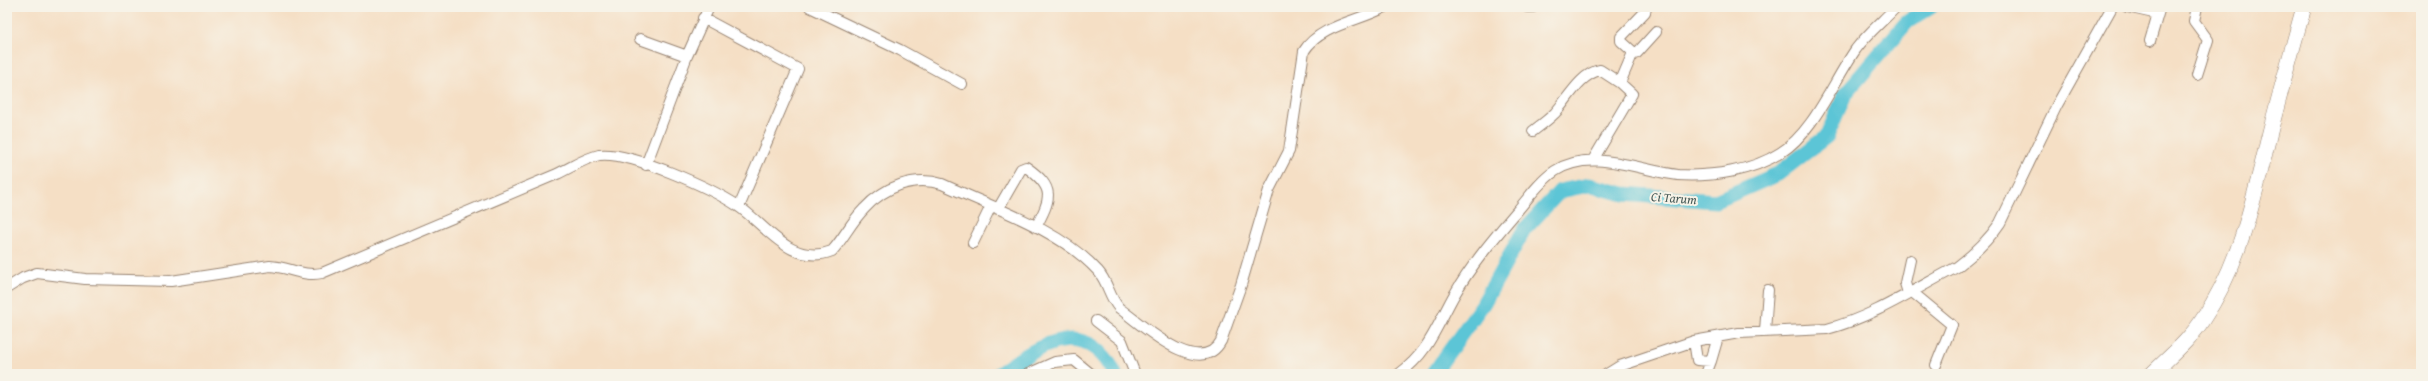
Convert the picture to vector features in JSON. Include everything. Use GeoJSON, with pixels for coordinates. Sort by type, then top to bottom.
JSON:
{"type":"FeatureCollection","features":[{"type":"Feature","properties":{"kind":"main road"},"geometry":{"type":"LineString","coordinates":[[2152,374],[2193,333],[2204,318],[2240,245],[2250,216],[2282,83],[2304,7]]}},
{"type":"Feature","properties":{"kind":"street"},"geometry":{"type":"LineString","coordinates":[[646,165],[687,56],[709,7]]}},
{"type":"Feature","properties":{"kind":"street"},"geometry":{"type":"LineString","coordinates":[[810,7],[900,50],[962,84]]}},
{"type":"Feature","properties":{"kind":"street"},"geometry":{"type":"LineString","coordinates":[[7,288],[37,273],[85,279],[171,281],[270,266],[313,275],[464,214],[597,156],[610,155],[646,165],[701,185],[739,207],[785,246],[803,252],[825,254],[835,247],[869,203],[895,187],[910,181],[922,179],[932,180],[1036,228],[1086,259],[1099,272],[1113,301],[1119,308],[1164,340],[1188,354],[1198,357],[1210,353],[1218,348],[1241,286],[1269,190],[1289,151],[1304,51],[1308,45],[1325,32],[1385,7]]}},
{"type":"Feature","properties":{"kind":"street"},"geometry":{"type":"LineString","coordinates":[[1527,7],[1534,7]]}},
{"type":"Feature","properties":{"kind":"street"},"geometry":{"type":"LineString","coordinates":[[1620,83],[1632,55],[1632,51],[1621,41],[1621,37],[1645,12],[1646,7]]}},
{"type":"Feature","properties":{"kind":"street"},"geometry":{"type":"LineString","coordinates":[[1399,374],[1415,362],[1428,345],[1474,262],[1531,194],[1555,171],[1572,162],[1593,160],[1679,175],[1716,174],[1764,162],[1795,142],[1857,48],[1896,7]]}},
{"type":"Feature","properties":{"kind":"street"},"geometry":{"type":"LineString","coordinates":[[1608,374],[1620,366],[1694,341],[1765,331],[1813,330],[1840,325],[1861,318],[1956,267],[1991,237],[2000,223],[2057,105],[2112,7]]}},
{"type":"Feature","properties":{"kind":"street"},"geometry":{"type":"LineString","coordinates":[[2127,7],[2159,10],[2150,41]]}},
{"type":"Feature","properties":{"kind":"street"},"geometry":{"type":"LineString","coordinates":[[2197,7],[2194,21],[2208,40],[2197,74]]}},
{"type":"Feature","properties":{"kind":"street"},"geometry":{"type":"LineString","coordinates":[[703,18],[798,69],[739,207]]}},
{"type":"Feature","properties":{"kind":"street"},"geometry":{"type":"LineString","coordinates":[[1632,55],[1637,54],[1656,32]]}},
{"type":"Feature","properties":{"kind":"street"},"geometry":{"type":"LineString","coordinates":[[640,39],[687,56]]}},
{"type":"Feature","properties":{"kind":"street"},"geometry":{"type":"LineString","coordinates":[[1533,131],[1555,112],[1582,81],[1592,73],[1600,70],[1620,83],[1632,94],[1593,160]]}},
{"type":"Feature","properties":{"kind":"street"},"geometry":{"type":"LineString","coordinates":[[973,243],[1021,169],[1026,167],[1042,178],[1047,193],[1047,206],[1036,228]]}},
{"type":"Feature","properties":{"kind":"street"},"geometry":{"type":"LineString","coordinates":[[1910,260],[1905,283],[1910,292],[1952,325],[1936,365]]}},
{"type":"Feature","properties":{"kind":"street"},"geometry":{"type":"LineString","coordinates":[[1765,331],[1768,290]]}},
{"type":"Feature","properties":{"kind":"street"},"geometry":{"type":"LineString","coordinates":[[1096,321],[1122,341],[1135,374]]}},
{"type":"Feature","properties":{"kind":"street"},"geometry":{"type":"LineString","coordinates":[[1706,374],[1718,337]]}},
{"type":"Feature","properties":{"kind":"street"},"geometry":{"type":"LineString","coordinates":[[1694,341],[1697,360],[1710,361]]}},
{"type":"Feature","properties":{"kind":"street"},"geometry":{"type":"LineString","coordinates":[[1028,374],[1055,362],[1074,360],[1090,374]]}},
{"type":"Feature","properties":{"kind":"waterway","name":"Ci Tarum"},"geometry":{"type":"LineString","coordinates":[[1433,374],[1483,304],[1524,230],[1560,191],[1589,185],[1624,194],[1716,201],[1778,174],[1827,136],[1845,94],[1907,22],[1931,7]]}},
{"type":"Feature","properties":{"kind":"waterway","name":"Ci Tarum"},"geometry":{"type":"LineString","coordinates":[[999,374],[1029,353],[1061,341],[1076,340],[1090,345],[1104,356],[1115,374]]}}]}
